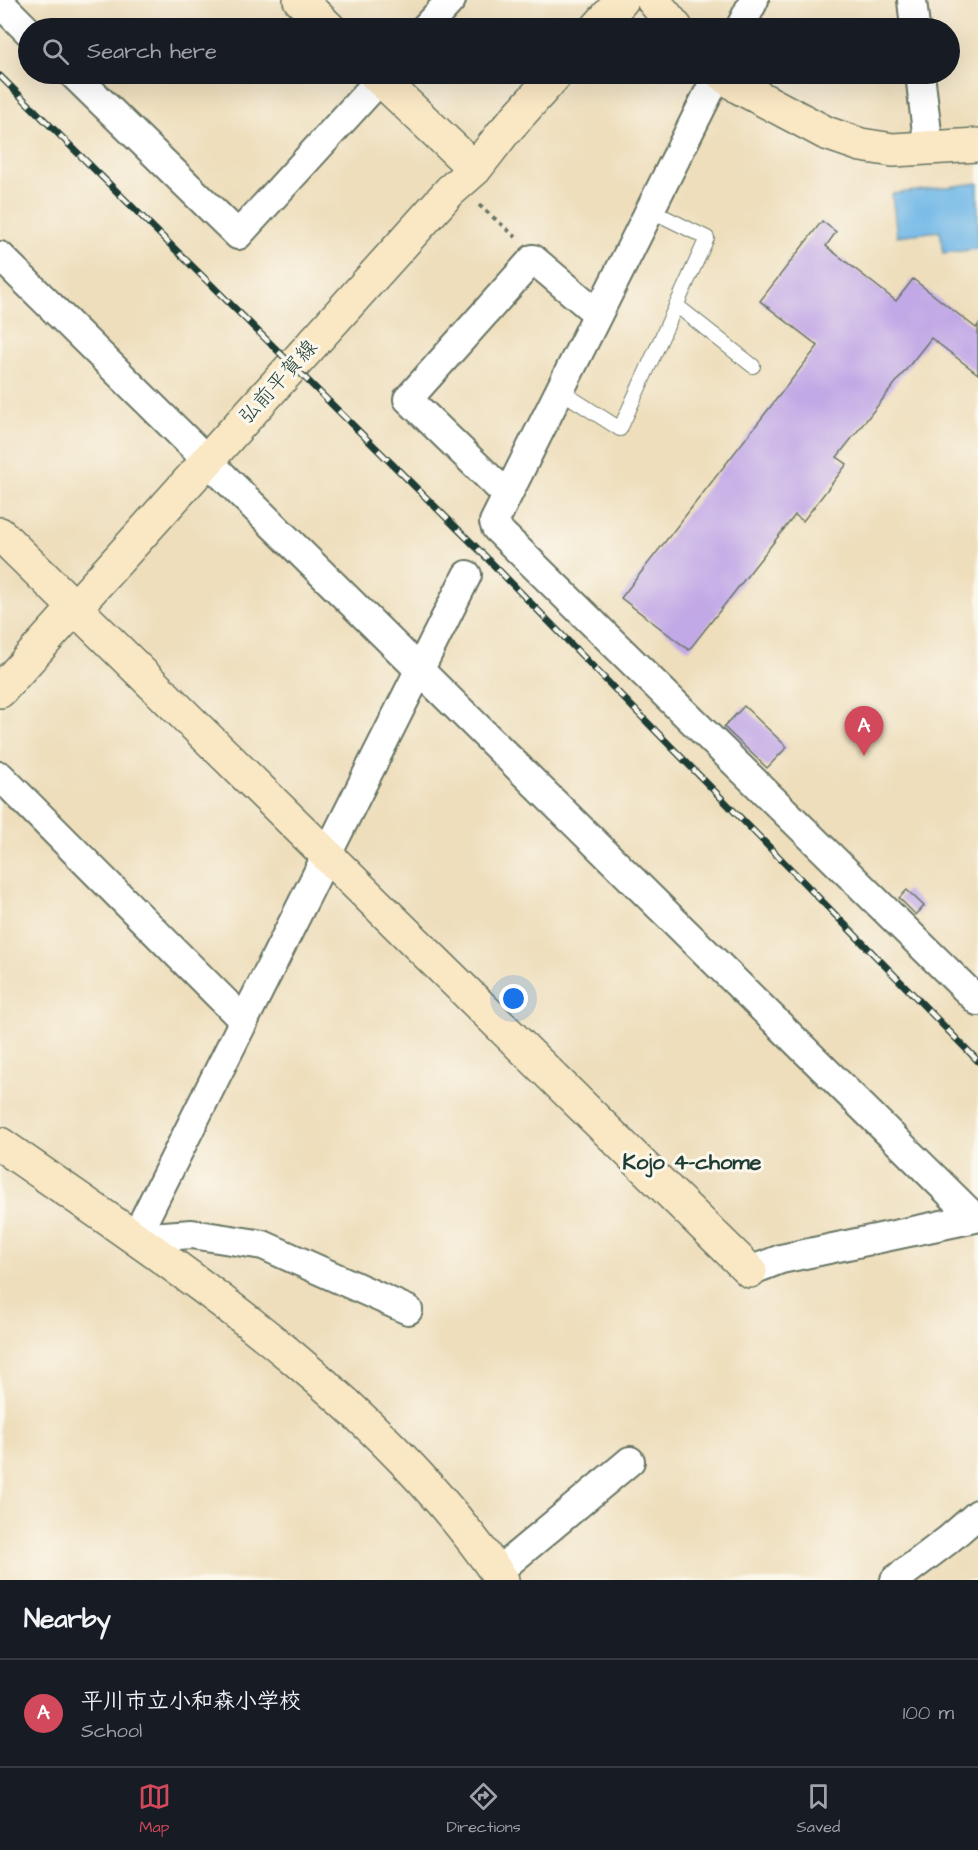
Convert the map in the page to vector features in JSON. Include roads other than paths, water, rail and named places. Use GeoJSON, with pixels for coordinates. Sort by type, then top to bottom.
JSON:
{"type":"FeatureCollection","features":[{"type":"Feature","properties":{"kind":"street"},"geometry":{"type":"LineString","coordinates":[[300,0],[319,18]]}},
{"type":"Feature","properties":{"kind":"street"},"geometry":{"type":"LineString","coordinates":[[434,18],[451,0]]}},
{"type":"Feature","properties":{"kind":"street"},"geometry":{"type":"LineString","coordinates":[[606,18],[622,0]]}},
{"type":"Feature","properties":{"kind":"street"},"geometry":{"type":"LineString","coordinates":[[653,0],[668,18]]}},
{"type":"Feature","properties":{"kind":"street"},"geometry":{"type":"LineString","coordinates":[[745,18],[754,0]]}},
{"type":"Feature","properties":{"kind":"street"},"geometry":{"type":"LineString","coordinates":[[912,0],[914,18]]}},
{"type":"Feature","properties":{"kind":"street"},"geometry":{"type":"LineString","coordinates":[[0,3],[18,21]]}},
{"type":"Feature","properties":{"kind":"street"},"geometry":{"type":"LineString","coordinates":[[83,84],[238,235],[372,84]]}},
{"type":"Feature","properties":{"kind":"street"},"geometry":{"type":"LineString","coordinates":[[389,84],[475,169]]}},
{"type":"Feature","properties":{"kind":"street","name":"弘前平賀線"},"geometry":{"type":"LineString","coordinates":[[0,692],[450,192],[475,169],[503,133],[547,84]]}},
{"type":"Feature","properties":{"kind":"street"},"geometry":{"type":"LineString","coordinates":[[715,84],[494,522],[496,528],[978,1001]]}},
{"type":"Feature","properties":{"kind":"street"},"geometry":{"type":"LineString","coordinates":[[735,84],[826,133],[861,145],[893,150],[928,150],[978,145]]}},
{"type":"Feature","properties":{"kind":"street"},"geometry":{"type":"LineString","coordinates":[[921,84],[928,150]]}},
{"type":"Feature","properties":{"kind":"street"},"geometry":{"type":"LineString","coordinates":[[0,256],[977,1216]]}},
{"type":"Feature","properties":{"kind":"street"},"geometry":{"type":"LineString","coordinates":[[507,495],[408,399],[533,260],[598,314]]}},
{"type":"Feature","properties":{"kind":"street"},"geometry":{"type":"LineString","coordinates":[[0,534],[750,1271],[781,1260],[977,1216]]}},
{"type":"Feature","properties":{"kind":"street"},"geometry":{"type":"LineString","coordinates":[[135,1238],[467,575]]}},
{"type":"Feature","properties":{"kind":"street"},"geometry":{"type":"LineString","coordinates":[[0,776],[244,1021]]}},
{"type":"Feature","properties":{"kind":"street"},"geometry":{"type":"LineString","coordinates":[[0,1144],[214,1296],[338,1395],[449,1508],[500,1576],[630,1461]]}},
{"type":"Feature","properties":{"kind":"street"},"geometry":{"type":"LineString","coordinates":[[135,1238],[192,1234],[263,1245],[408,1310]]}},
{"type":"Feature","properties":{"kind":"street"},"geometry":{"type":"LineString","coordinates":[[895,1580],[978,1514]]}},
{"type":"Feature","properties":{"kind":"lane"},"geometry":{"type":"LineString","coordinates":[[559,390],[620,429],[707,238],[650,210]]}},
{"type":"Feature","properties":{"kind":"lane"},"geometry":{"type":"LineString","coordinates":[[676,305],[753,366]]}},
{"type":"Feature","properties":{"kind":"water"},"geometry":{"type":"Polygon","coordinates":[[[978,183],[978,249],[943,253],[940,231],[897,236],[892,194],[978,183]]]}},
{"type":"Feature","properties":{"kind":"railway"},"geometry":{"type":"LineString","coordinates":[[0,76],[481,552],[978,1061]]}},
{"type":"Feature","properties":{"kind":"place","name":"平川市立小和森小学校"},"geometry":{"type":"Point","coordinates":[864,756]}},
{"type":"Feature","properties":{"kind":"district","name":"Kojo 4-chome"},"geometry":{"type":"Point","coordinates":[692,1162]}}]}
